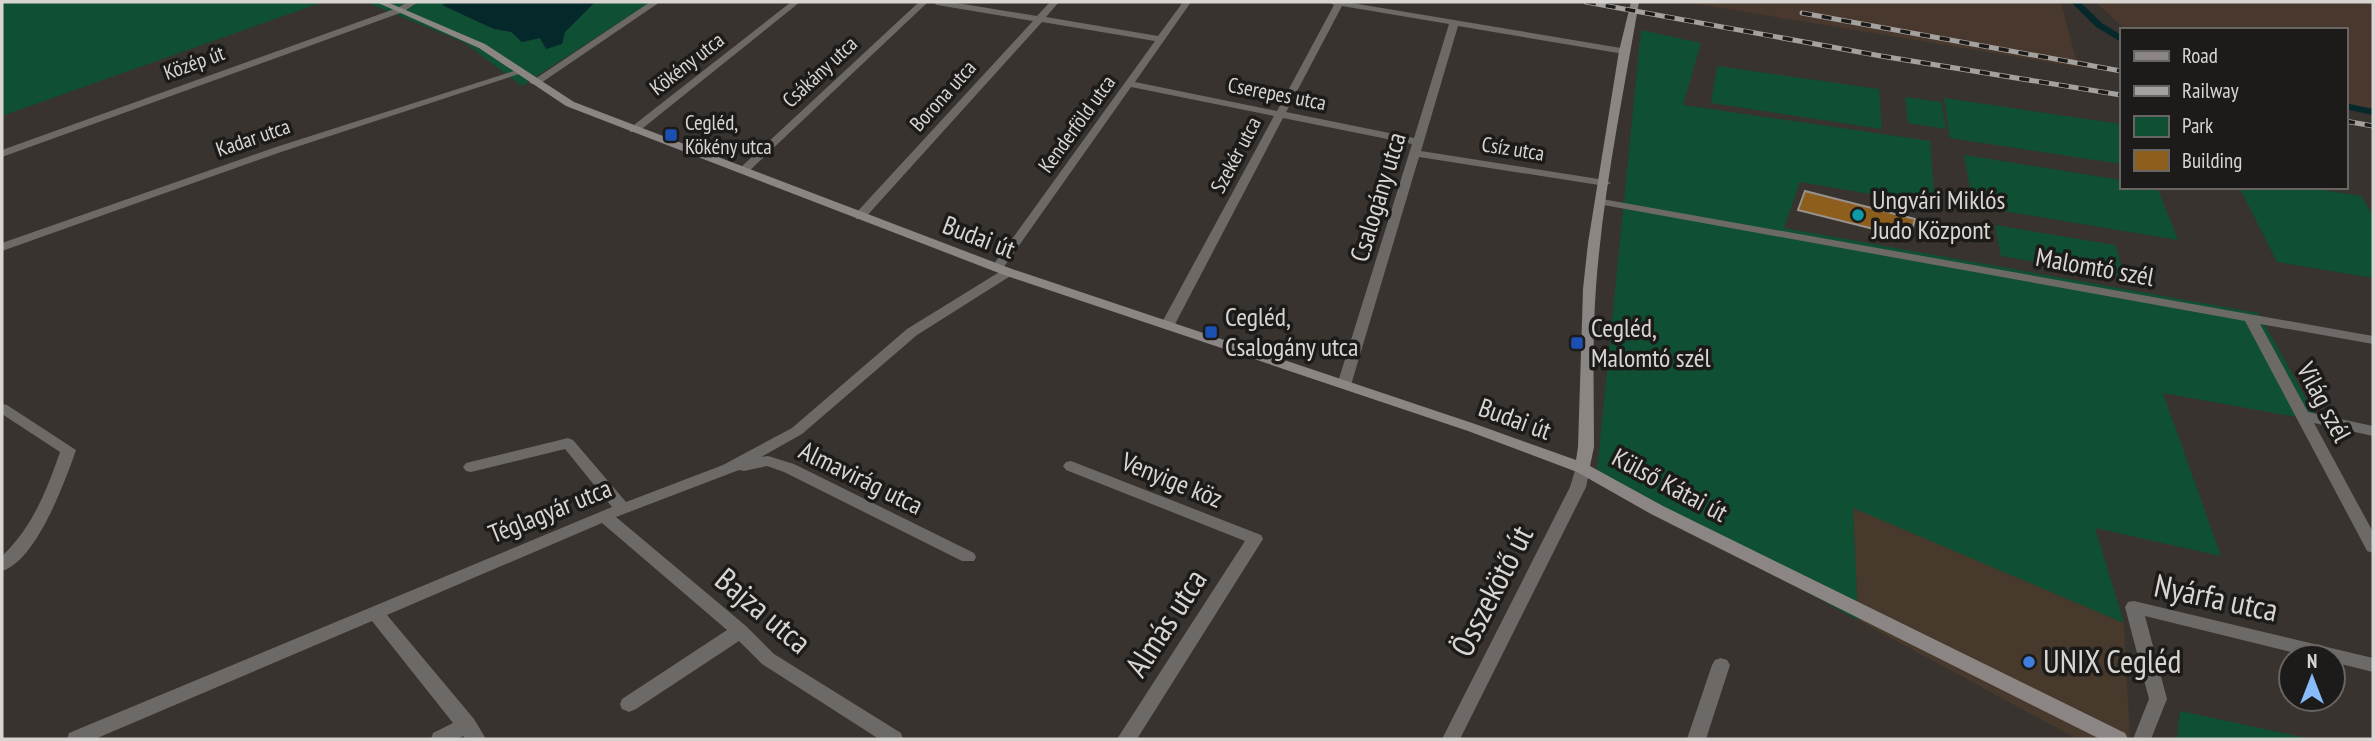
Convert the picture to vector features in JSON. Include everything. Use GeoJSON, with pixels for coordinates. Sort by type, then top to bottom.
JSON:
{"type":"FeatureCollection","features":[{"type":"Feature","properties":{"kind":"street","name":"Budai út"},"geometry":{"type":"LineString","coordinates":[[380,2],[467,38],[570,104],[634,130],[1003,270],[1582,468]]}},
{"type":"Feature","properties":{"kind":"street","name":"Közép út"},"geometry":{"type":"LineString","coordinates":[[2,154],[400,10],[414,2]]}},
{"type":"Feature","properties":{"kind":"street"},"geometry":{"type":"LineString","coordinates":[[534,83],[656,2]]}},
{"type":"Feature","properties":{"kind":"street","name":"Kökény utca"},"geometry":{"type":"LineString","coordinates":[[634,130],[796,2]]}},
{"type":"Feature","properties":{"kind":"street","name":"Csákány utca"},"geometry":{"type":"LineString","coordinates":[[743,171],[924,2]]}},
{"type":"Feature","properties":{"kind":"street"},"geometry":{"type":"LineString","coordinates":[[937,2],[1161,39]]}},
{"type":"Feature","properties":{"kind":"street","name":"Borona utca"},"geometry":{"type":"LineString","coordinates":[[860,216],[1055,2]]}},
{"type":"Feature","properties":{"kind":"street","name":"Kenderföld utca"},"geometry":{"type":"LineString","coordinates":[[1003,270],[1187,2]]}},
{"type":"Feature","properties":{"kind":"street"},"geometry":{"type":"LineString","coordinates":[[1335,2],[1623,51]]}},
{"type":"Feature","properties":{"kind":"street","name":"Szekér utca"},"geometry":{"type":"LineString","coordinates":[[1167,326],[1280,113],[1335,2]]}},
{"type":"Feature","properties":{"kind":"street","name":"Külső Kátai út"},"geometry":{"type":"LineString","coordinates":[[1635,2],[1623,51],[1594,243],[1590,289],[1586,447],[1582,468],[1657,510],[2118,739]]}},
{"type":"Feature","properties":{"kind":"street","name":"Csalogány utca"},"geometry":{"type":"LineString","coordinates":[[1344,385],[1454,23]]}},
{"type":"Feature","properties":{"kind":"street","name":"Kadar utca"},"geometry":{"type":"LineString","coordinates":[[2,247],[277,150],[520,72]]}},
{"type":"Feature","properties":{"kind":"street","name":"Cserepes utca"},"geometry":{"type":"LineString","coordinates":[[1129,84],[1280,113],[1417,147]]}},
{"type":"Feature","properties":{"kind":"street","name":"Csíz utca"},"geometry":{"type":"LineString","coordinates":[[1417,147],[1605,183]]}},
{"type":"Feature","properties":{"kind":"street","name":"Malomtó szél"},"geometry":{"type":"LineString","coordinates":[[1602,202],[2373,340]]}},
{"type":"Feature","properties":{"kind":"street","name":"Téglagyár utca"},"geometry":{"type":"LineString","coordinates":[[76,739],[604,516],[729,469],[797,431],[912,332],[1003,270]]}},
{"type":"Feature","properties":{"kind":"street","name":"Világ szél"},"geometry":{"type":"LineString","coordinates":[[2250,318],[2371,540]]}},
{"type":"Feature","properties":{"kind":"street"},"geometry":{"type":"LineString","coordinates":[[2,408],[68,450],[54,491],[21,550],[2,565]]}},
{"type":"Feature","properties":{"kind":"street"},"geometry":{"type":"LineString","coordinates":[[2304,416],[2373,431]]}},
{"type":"Feature","properties":{"kind":"street"},"geometry":{"type":"LineString","coordinates":[[471,467],[568,443],[623,509]]}},
{"type":"Feature","properties":{"kind":"street","name":"Almavirág utca"},"geometry":{"type":"LineString","coordinates":[[729,469],[768,461],[789,468],[968,557]]}},
{"type":"Feature","properties":{"kind":"street","name":"Venyige köz"},"geometry":{"type":"LineString","coordinates":[[1071,466],[1255,539]]}},
{"type":"Feature","properties":{"kind":"street","name":"Összekötő út"},"geometry":{"type":"LineString","coordinates":[[1451,739],[1578,487],[1582,468]]}},
{"type":"Feature","properties":{"kind":"street","name":"Bajza utca"},"geometry":{"type":"LineString","coordinates":[[604,516],[740,631],[768,659],[894,739]]}},
{"type":"Feature","properties":{"kind":"street","name":"Almás utca"},"geometry":{"type":"LineString","coordinates":[[1127,739],[1255,539]]}},
{"type":"Feature","properties":{"kind":"street","name":"Nyárfa utca"},"geometry":{"type":"LineString","coordinates":[[2141,739],[2158,699],[2134,607],[2373,665]]}},
{"type":"Feature","properties":{"kind":"street"},"geometry":{"type":"LineString","coordinates":[[375,612],[472,732],[440,739]]}},
{"type":"Feature","properties":{"kind":"street"},"geometry":{"type":"LineString","coordinates":[[629,704],[740,631]]}},
{"type":"Feature","properties":{"kind":"street"},"geometry":{"type":"LineString","coordinates":[[1696,739],[1721,666]]}},
{"type":"Feature","properties":{"kind":"shaded area"},"geometry":{"type":"Polygon","coordinates":[[[1685,2],[2061,2],[2078,67],[1685,2]]]}},
{"type":"Feature","properties":{"kind":"shaded area"},"geometry":{"type":"Polygon","coordinates":[[[2095,2],[2373,2],[2373,109],[2347,104],[2347,28],[2124,28],[2095,2]]]}},
{"type":"Feature","properties":{"kind":"shaded area"},"geometry":{"type":"Polygon","coordinates":[[[1853,507],[2124,623],[2130,739],[2077,739],[1858,620],[1853,507]]]}},
{"type":"Feature","properties":{"kind":"green space"},"geometry":{"type":"Polygon","coordinates":[[[2,2],[323,2],[2,116],[2,2]]]}},
{"type":"Feature","properties":{"kind":"green space"},"geometry":{"type":"Polygon","coordinates":[[[366,2],[450,2],[443,5],[494,29],[511,32],[522,42],[565,32],[595,2],[650,2],[522,86],[465,43],[366,2]]]}},
{"type":"Feature","properties":{"kind":"green space"},"geometry":{"type":"Polygon","coordinates":[[[1641,30],[1701,43],[1683,105],[1930,141],[1935,205],[1800,182],[1784,228],[2258,313],[2319,421],[2163,393],[2221,556],[2095,528],[2124,623],[1853,508],[1858,620],[1723,546],[1596,482],[1641,30]]]}},
{"type":"Feature","properties":{"kind":"green space"},"geometry":{"type":"Polygon","coordinates":[[[1717,66],[1879,89],[1882,129],[1711,103],[1717,66]]]}},
{"type":"Feature","properties":{"kind":"green space"},"geometry":{"type":"Polygon","coordinates":[[[1905,97],[1941,102],[1946,129],[1908,123],[1905,97]]]}},
{"type":"Feature","properties":{"kind":"green space"},"geometry":{"type":"Polygon","coordinates":[[[1944,98],[2120,124],[2120,164],[1950,138],[1944,98]]]}},
{"type":"Feature","properties":{"kind":"green space"},"geometry":{"type":"Polygon","coordinates":[[[1964,155],[2120,180],[2120,189],[2158,189],[2178,240],[1973,206],[1964,155]]]}},
{"type":"Feature","properties":{"kind":"green space"},"geometry":{"type":"Polygon","coordinates":[[[2240,189],[2317,189],[2361,196],[2373,215],[2373,278],[2277,262],[2240,189]]]}},
{"type":"Feature","properties":{"kind":"green space"},"geometry":{"type":"Polygon","coordinates":[[[1995,225],[2115,245],[2125,278],[2001,256],[1995,225]]]}},
{"type":"Feature","properties":{"kind":"green space"},"geometry":{"type":"Polygon","coordinates":[[[2180,711],[2311,739],[2177,739],[2180,711]]]}},
{"type":"Feature","properties":{"kind":"water"},"geometry":{"type":"Polygon","coordinates":[[[450,2],[595,2],[565,32],[562,44],[546,49],[540,38],[522,42],[511,32],[494,29],[442,5],[450,2]]]}},
{"type":"Feature","properties":{"kind":"building","name":"Ungvári Miklós Judo Központ"},"geometry":{"type":"Polygon","coordinates":[[[1805,191],[1915,219],[1910,238],[1798,210],[1805,191]]]}},
{"type":"Feature","properties":{"kind":"waterway"},"geometry":{"type":"LineString","coordinates":[[2075,2],[2099,25],[2120,38]]}},
{"type":"Feature","properties":{"kind":"waterway"},"geometry":{"type":"LineString","coordinates":[[2347,106],[2373,112]]}},
{"type":"Feature","properties":{"kind":"railway"},"geometry":{"type":"LineString","coordinates":[[1586,2],[1881,56],[2120,95]]}},
{"type":"Feature","properties":{"kind":"railway"},"geometry":{"type":"LineString","coordinates":[[1802,13],[2120,71]]}},
{"type":"Feature","properties":{"kind":"railway"},"geometry":{"type":"LineString","coordinates":[[2347,121],[2373,126]]}},
{"type":"Feature","properties":{"kind":"place","name":"Cegléd, Kökény utca"},"geometry":{"type":"Point","coordinates":[671,135]}},
{"type":"Feature","properties":{"kind":"place","name":"Ungvári Miklós Judo Központ"},"geometry":{"type":"Point","coordinates":[1858,215]}},
{"type":"Feature","properties":{"kind":"place","name":"Cegléd, Csalogány utca"},"geometry":{"type":"Point","coordinates":[1211,332]}},
{"type":"Feature","properties":{"kind":"place","name":"Cegléd, Malomtó szél"},"geometry":{"type":"Point","coordinates":[1577,343]}},
{"type":"Feature","properties":{"kind":"place","name":"UNIX Cegléd"},"geometry":{"type":"Point","coordinates":[2029,662]}}]}
